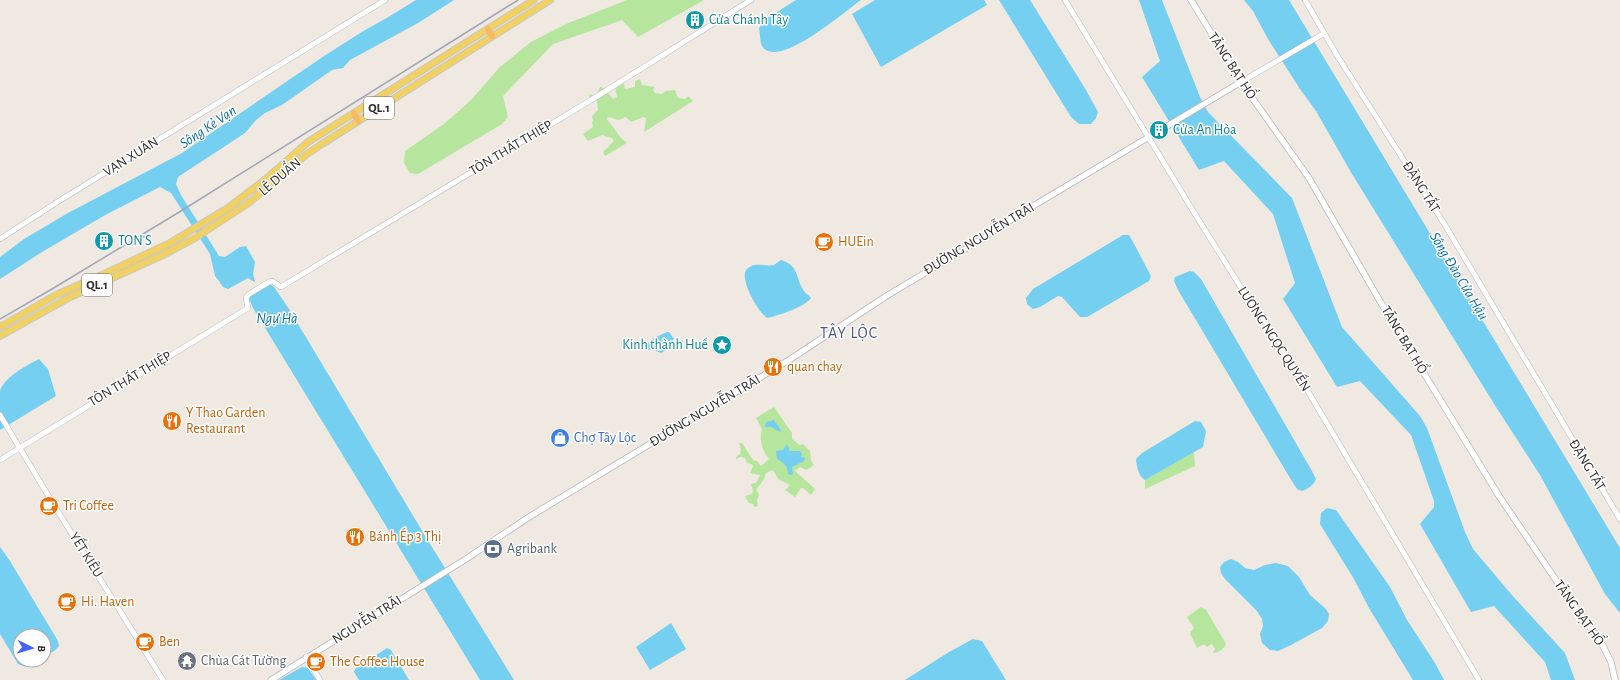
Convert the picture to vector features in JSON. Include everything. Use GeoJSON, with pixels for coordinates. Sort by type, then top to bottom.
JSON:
{"type":"FeatureCollection","features":[{"type":"Feature","properties":{"kind":"highway"},"geometry":{"type":"LineString","coordinates":[[488,29],[492,36]]}},
{"type":"Feature","properties":{"kind":"highway"},"geometry":{"type":"LineString","coordinates":[[354,113],[358,121]]}},
{"type":"Feature","properties":{"kind":"main road","name":"LÊ DUẨN"},"geometry":{"type":"LineString","coordinates":[[0,327],[67,290],[139,259],[170,243],[228,208],[266,179],[308,142],[534,0]]}},
{"type":"Feature","properties":{"kind":"main road","name":"LÊ DUẨN"},"geometry":{"type":"LineString","coordinates":[[0,336],[70,297],[164,254],[195,238],[250,202],[307,154],[550,0]]}},
{"type":"Feature","properties":{"kind":"main road","name":"TĂNG BẠT HỔ"},"geometry":{"type":"LineString","coordinates":[[1191,0],[1241,82],[1309,178],[1381,302],[1502,500],[1562,589],[1601,642],[1611,662],[1615,680]]}},
{"type":"Feature","properties":{"kind":"main road","name":"ĐƯỜNG NGUYỄN TRÃI"},"geometry":{"type":"LineString","coordinates":[[422,586],[529,517],[789,360],[894,291],[1241,82]]}},
{"type":"Feature","properties":{"kind":"main road"},"geometry":{"type":"LineString","coordinates":[[67,290],[70,297]]}},
{"type":"Feature","properties":{"kind":"main road","name":"NGUYỄN TRÃI"},"geometry":{"type":"LineString","coordinates":[[271,680],[422,586]]}},
{"type":"Feature","properties":{"kind":"street","name":"VẠN XUÂN"},"geometry":{"type":"LineString","coordinates":[[0,239],[385,0]]}},
{"type":"Feature","properties":{"kind":"street","name":"TÔN THẤT THIỆP"},"geometry":{"type":"LineString","coordinates":[[0,460],[248,308],[246,298],[249,294],[272,281],[282,287],[607,90],[751,0]]}},
{"type":"Feature","properties":{"kind":"street","name":"LƯƠNG NGỌC QUYẾN"},"geometry":{"type":"LineString","coordinates":[[1066,0],[1195,214],[1240,286],[1277,340],[1479,680]]}},
{"type":"Feature","properties":{"kind":"street","name":"ĐẶNG TẤT"},"geometry":{"type":"LineString","coordinates":[[1305,0],[1323,34],[1445,225],[1620,519]]}},
{"type":"Feature","properties":{"kind":"street"},"geometry":{"type":"LineString","coordinates":[[1241,82],[1323,34]]}},
{"type":"Feature","properties":{"kind":"street","name":"YẾT KIÊU"},"geometry":{"type":"LineString","coordinates":[[0,415],[163,680]]}},
{"type":"Feature","properties":{"kind":"street"},"geometry":{"type":"LineString","coordinates":[[306,658],[320,680]]}},
{"type":"Feature","properties":{"kind":"green space"},"geometry":{"type":"Polygon","coordinates":[[[627,0],[704,0],[638,37],[622,20],[553,44],[503,96],[508,117],[502,124],[418,174],[410,173],[404,163],[405,151],[444,124],[471,100],[500,67],[531,42],[566,24],[627,0]]]}},
{"type":"Feature","properties":{"kind":"green space"},"geometry":{"type":"Polygon","coordinates":[[[621,78],[623,78],[625,89],[635,87],[635,81],[640,79],[642,85],[655,87],[653,90],[655,93],[662,94],[666,91],[675,90],[678,98],[685,99],[688,96],[693,101],[644,132],[646,119],[644,117],[631,122],[626,117],[618,120],[610,117],[607,118],[619,135],[627,143],[605,156],[603,152],[614,141],[612,138],[602,135],[588,141],[583,134],[592,128],[592,116],[598,110],[597,100],[594,97],[589,98],[590,94],[596,96],[600,87],[604,88],[613,99],[617,97],[615,87],[621,78]]]}},
{"type":"Feature","properties":{"kind":"green space"},"geometry":{"type":"Polygon","coordinates":[[[774,407],[792,433],[792,439],[800,445],[803,444],[810,451],[811,460],[814,465],[806,470],[800,467],[795,471],[815,489],[811,495],[801,488],[795,497],[785,490],[790,485],[778,479],[773,470],[766,473],[764,479],[756,490],[759,494],[757,500],[758,506],[755,507],[753,504],[749,503],[745,496],[752,494],[753,490],[751,484],[756,483],[760,475],[750,473],[753,466],[747,463],[745,458],[741,457],[736,459],[736,457],[740,454],[741,449],[739,443],[742,443],[753,460],[757,461],[761,466],[769,459],[763,449],[761,441],[762,429],[756,418],[774,407]]]}},
{"type":"Feature","properties":{"kind":"green space"},"geometry":{"type":"Polygon","coordinates":[[[1194,452],[1195,466],[1145,489],[1145,480],[1194,452]]]}},
{"type":"Feature","properties":{"kind":"green space"},"geometry":{"type":"Polygon","coordinates":[[[1201,607],[1206,610],[1226,644],[1223,649],[1217,652],[1213,653],[1215,649],[1212,644],[1207,647],[1204,644],[1197,648],[1190,633],[1194,628],[1187,617],[1201,607]]]}},
{"type":"Feature","properties":{"kind":"water"},"geometry":{"type":"Polygon","coordinates":[[[416,0],[454,0],[418,23],[350,60],[343,68],[332,70],[282,105],[265,113],[256,120],[245,133],[178,177],[176,184],[181,195],[219,256],[225,257],[240,247],[246,246],[255,262],[253,274],[254,282],[248,278],[228,289],[223,287],[215,276],[210,254],[171,193],[160,187],[107,214],[42,252],[0,279],[0,257],[24,239],[68,213],[182,153],[324,56],[416,0]]]}},
{"type":"Feature","properties":{"kind":"water"},"geometry":{"type":"Polygon","coordinates":[[[796,0],[861,0],[812,36],[782,51],[770,52],[762,46],[759,28],[766,19],[796,0]]]}},
{"type":"Feature","properties":{"kind":"water"},"geometry":{"type":"Polygon","coordinates":[[[875,0],[984,0],[987,5],[881,67],[852,14],[875,0]]]}},
{"type":"Feature","properties":{"kind":"water"},"geometry":{"type":"Polygon","coordinates":[[[999,0],[1030,0],[1098,112],[1096,118],[1091,124],[1079,124],[1071,117],[999,0]]]}},
{"type":"Feature","properties":{"kind":"water"},"geometry":{"type":"Polygon","coordinates":[[[1139,0],[1162,0],[1200,97],[1208,112],[1292,198],[1342,327],[1420,416],[1427,428],[1465,532],[1473,549],[1511,594],[1565,653],[1575,680],[1551,680],[1545,662],[1494,606],[1471,612],[1420,524],[1434,507],[1434,501],[1411,435],[1360,381],[1337,387],[1283,299],[1295,283],[1273,214],[1224,161],[1199,170],[1142,77],[1160,61],[1139,0]]]}},
{"type":"Feature","properties":{"kind":"water"},"geometry":{"type":"Polygon","coordinates":[[[1244,0],[1289,0],[1620,548],[1620,613],[1605,594],[1540,475],[1496,407],[1352,174],[1316,111],[1268,39],[1253,11],[1244,0]]]}},
{"type":"Feature","properties":{"kind":"water"},"geometry":{"type":"Polygon","coordinates":[[[1123,235],[1129,235],[1132,240],[1151,276],[1149,281],[1087,317],[1080,317],[1062,297],[1058,296],[1040,307],[1033,309],[1027,304],[1026,298],[1033,289],[1123,235]]]}},
{"type":"Feature","properties":{"kind":"water"},"geometry":{"type":"Polygon","coordinates":[[[781,260],[794,269],[801,286],[811,298],[797,308],[767,318],[754,302],[750,294],[745,279],[745,273],[747,269],[753,265],[774,265],[781,260]]]}},
{"type":"Feature","properties":{"kind":"water"},"geometry":{"type":"Polygon","coordinates":[[[1190,271],[1194,272],[1201,279],[1312,471],[1316,479],[1307,489],[1302,491],[1297,489],[1178,290],[1174,281],[1175,277],[1190,271]]]}},
{"type":"Feature","properties":{"kind":"water","name":"Ngự Hà"},"geometry":{"type":"Polygon","coordinates":[[[268,285],[274,287],[289,309],[427,539],[514,680],[480,680],[253,308],[249,299],[250,296],[268,285]]]}},
{"type":"Feature","properties":{"kind":"water"},"geometry":{"type":"Polygon","coordinates":[[[669,332],[674,339],[668,345],[668,349],[661,353],[651,349],[646,351],[645,346],[652,339],[669,332]]]}},
{"type":"Feature","properties":{"kind":"water"},"geometry":{"type":"Polygon","coordinates":[[[39,359],[48,369],[56,396],[0,430],[0,391],[2,386],[16,372],[39,359]]]}},
{"type":"Feature","properties":{"kind":"water"},"geometry":{"type":"Polygon","coordinates":[[[774,420],[781,430],[780,432],[771,427],[765,427],[766,422],[774,420]]]}},
{"type":"Feature","properties":{"kind":"water"},"geometry":{"type":"Polygon","coordinates":[[[1195,421],[1201,422],[1206,431],[1203,447],[1145,480],[1138,471],[1136,459],[1142,453],[1195,421]]]}},
{"type":"Feature","properties":{"kind":"water"},"geometry":{"type":"Polygon","coordinates":[[[787,444],[790,451],[800,451],[802,454],[801,457],[805,458],[804,461],[792,467],[793,474],[791,475],[788,474],[785,465],[777,459],[776,451],[783,450],[787,444]]]}},
{"type":"Feature","properties":{"kind":"water"},"geometry":{"type":"Polygon","coordinates":[[[1327,508],[1336,510],[1390,587],[1407,620],[1435,663],[1444,680],[1413,680],[1320,524],[1321,513],[1327,508]]]}},
{"type":"Feature","properties":{"kind":"water"},"geometry":{"type":"Polygon","coordinates":[[[0,547],[50,628],[12,628],[12,654],[0,634],[0,547]]]}},
{"type":"Feature","properties":{"kind":"water"},"geometry":{"type":"Polygon","coordinates":[[[1231,559],[1238,562],[1245,568],[1254,570],[1265,565],[1276,563],[1288,566],[1299,577],[1310,595],[1326,609],[1329,614],[1328,621],[1322,628],[1291,645],[1278,651],[1270,650],[1262,643],[1260,634],[1263,626],[1262,619],[1257,611],[1225,579],[1221,573],[1220,567],[1224,562],[1231,559]]]}},
{"type":"Feature","properties":{"kind":"water"},"geometry":{"type":"Polygon","coordinates":[[[671,623],[686,649],[650,670],[636,647],[671,623]]]}},
{"type":"Feature","properties":{"kind":"water"},"geometry":{"type":"Polygon","coordinates":[[[52,631],[58,641],[59,646],[52,652],[52,631]]]}},
{"type":"Feature","properties":{"kind":"water"},"geometry":{"type":"Polygon","coordinates":[[[973,639],[982,641],[1006,680],[905,680],[949,652],[973,639]]]}},
{"type":"Feature","properties":{"kind":"water"},"geometry":{"type":"Polygon","coordinates":[[[387,648],[391,650],[409,680],[359,680],[354,672],[355,669],[387,648]]]}},
{"type":"Feature","properties":{"kind":"water"},"geometry":{"type":"Polygon","coordinates":[[[302,667],[308,668],[316,680],[279,680],[302,667]]]}},
{"type":"Feature","properties":{"kind":"railway"},"geometry":{"type":"LineString","coordinates":[[0,319],[181,211],[518,0]]}},
{"type":"Feature","properties":{"kind":"place","name":"Cửa Chánh Tây"},"geometry":{"type":"Point","coordinates":[695,20]}},
{"type":"Feature","properties":{"kind":"place","name":"Cửa An Hòa"},"geometry":{"type":"Point","coordinates":[1159,130]}},
{"type":"Feature","properties":{"kind":"place","name":"TON'S"},"geometry":{"type":"Point","coordinates":[104,241]}},
{"type":"Feature","properties":{"kind":"place","name":"HUEin"},"geometry":{"type":"Point","coordinates":[824,242]}},
{"type":"Feature","properties":{"kind":"place","name":"Kinh thành Huế"},"geometry":{"type":"Point","coordinates":[722,345]}},
{"type":"Feature","properties":{"kind":"place","name":"quan chay"},"geometry":{"type":"Point","coordinates":[773,367]}},
{"type":"Feature","properties":{"kind":"place","name":"Y Thao Garden Restaurant"},"geometry":{"type":"Point","coordinates":[172,421]}},
{"type":"Feature","properties":{"kind":"place","name":"Chợ Tây Lộc"},"geometry":{"type":"Point","coordinates":[560,438]}},
{"type":"Feature","properties":{"kind":"place","name":"Tri Coffee"},"geometry":{"type":"Point","coordinates":[49,506]}},
{"type":"Feature","properties":{"kind":"place","name":"Bánh Ép 3 Thị"},"geometry":{"type":"Point","coordinates":[355,537]}},
{"type":"Feature","properties":{"kind":"place","name":"Agribank"},"geometry":{"type":"Point","coordinates":[493,549]}},
{"type":"Feature","properties":{"kind":"place","name":"Hi. Haven"},"geometry":{"type":"Point","coordinates":[67,602]}},
{"type":"Feature","properties":{"kind":"place","name":"Ben"},"geometry":{"type":"Point","coordinates":[145,642]}},
{"type":"Feature","properties":{"kind":"place","name":"Chùa Cát Tường"},"geometry":{"type":"Point","coordinates":[187,661]}},
{"type":"Feature","properties":{"kind":"place","name":"The Coffee House"},"geometry":{"type":"Point","coordinates":[316,662]}},
{"type":"Feature","properties":{"kind":"district","name":"TÂY LỘC"},"geometry":{"type":"Point","coordinates":[849,333]}},
{"type":"Feature","properties":{"kind":"water label","name":"Sông Kẻ Vạn"},"geometry":{"type":"Point","coordinates":[208,127]}},
{"type":"Feature","properties":{"kind":"water label","name":"Sông Đào Cửa Hậu"},"geometry":{"type":"Point","coordinates":[1459,276]}}]}
